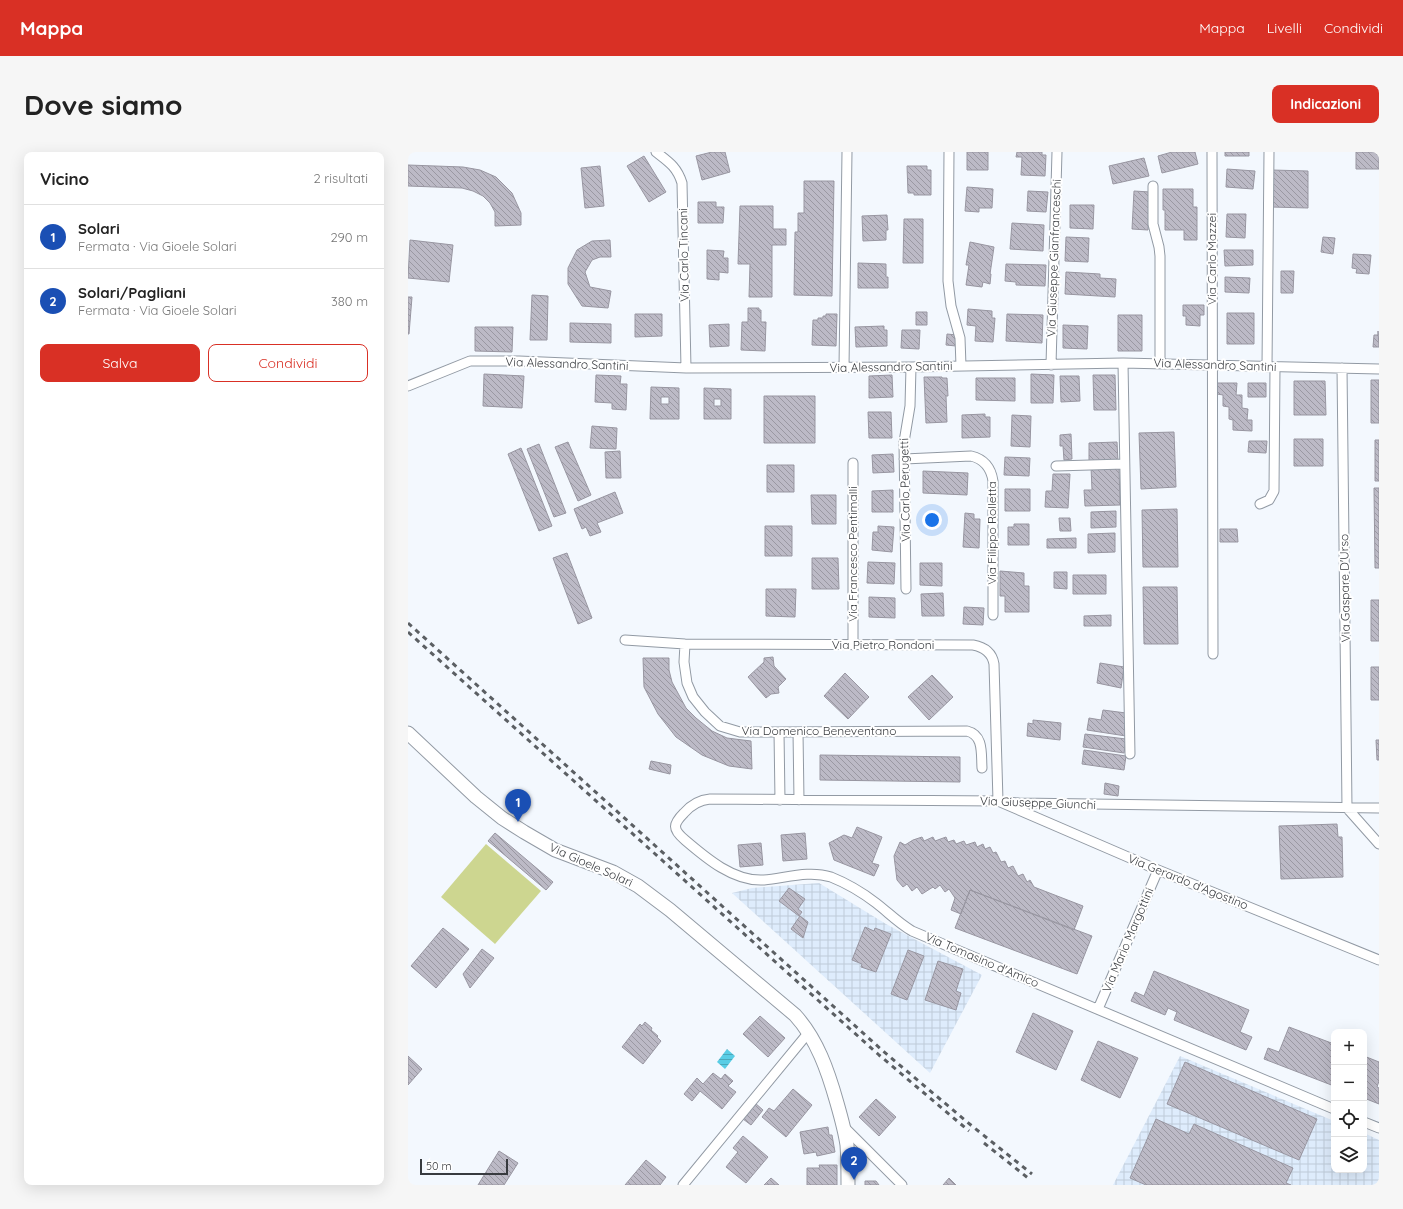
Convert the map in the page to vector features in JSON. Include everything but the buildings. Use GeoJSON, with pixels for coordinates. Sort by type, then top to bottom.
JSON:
{"type":"FeatureCollection","features":[{"type":"Feature","properties":{"kind":"street","name":"Via Carlo Tincani"},"geometry":{"type":"LineString","coordinates":[[656,152],[673,165],[679,174],[682,183],[686,368]]}},
{"type":"Feature","properties":{"kind":"street"},"geometry":{"type":"LineString","coordinates":[[844,368],[847,152]]}},
{"type":"Feature","properties":{"kind":"street"},"geometry":{"type":"LineString","coordinates":[[949,152],[948,281],[951,306],[960,338],[962,366]]}},
{"type":"Feature","properties":{"kind":"street","name":"Via Giuseppe Gianfranceschi"},"geometry":{"type":"LineString","coordinates":[[1051,365],[1057,152]]}},
{"type":"Feature","properties":{"kind":"street","name":"Via Carlo Mazzei"},"geometry":{"type":"LineString","coordinates":[[1212,152],[1213,654]]}},
{"type":"Feature","properties":{"kind":"street"},"geometry":{"type":"LineString","coordinates":[[1260,504],[1269,500],[1274,491],[1269,152]]}},
{"type":"Feature","properties":{"kind":"street"},"geometry":{"type":"LineString","coordinates":[[1153,186],[1153,224],[1160,256],[1160,363]]}},
{"type":"Feature","properties":{"kind":"street","name":"Via Alessandro Santini"},"geometry":{"type":"LineString","coordinates":[[408,386],[470,361],[519,361],[686,368],[844,368],[1160,363],[1379,369]]}},
{"type":"Feature","properties":{"kind":"street"},"geometry":{"type":"LineString","coordinates":[[1123,363],[1130,754]]}},
{"type":"Feature","properties":{"kind":"street","name":"Via Carlo Perugetti"},"geometry":{"type":"LineString","coordinates":[[906,589],[904,437],[910,406],[911,367]]}},
{"type":"Feature","properties":{"kind":"street","name":"Via Gaspare D'Urso"},"geometry":{"type":"LineString","coordinates":[[1342,368],[1347,808]]}},
{"type":"Feature","properties":{"kind":"street","name":"Via Filippo Rolletta"},"geometry":{"type":"LineString","coordinates":[[904,459],[971,456],[981,459],[990,469],[992,481],[993,615]]}},
{"type":"Feature","properties":{"kind":"street","name":"Via Francesco Pentimalli"},"geometry":{"type":"LineString","coordinates":[[853,463],[853,645]]}},
{"type":"Feature","properties":{"kind":"street"},"geometry":{"type":"LineString","coordinates":[[1056,466],[1124,464]]}},
{"type":"Feature","properties":{"kind":"street","name":"Via Pietro Rondoni"},"geometry":{"type":"LineString","coordinates":[[626,640],[685,644],[973,645],[985,649],[991,654],[994,660],[998,801]]}},
{"type":"Feature","properties":{"kind":"street","name":"Via Domenico Beneventano"},"geometry":{"type":"LineString","coordinates":[[685,644],[684,662],[687,683],[693,697],[705,712],[720,726],[740,732],[970,731],[980,740],[982,768]]}},
{"type":"Feature","properties":{"kind":"street"},"geometry":{"type":"LineString","coordinates":[[779,732],[780,800]]}},
{"type":"Feature","properties":{"kind":"street"},"geometry":{"type":"LineString","coordinates":[[798,732],[799,800]]}},
{"type":"Feature","properties":{"kind":"street","name":"Via Gioele Solari"},"geometry":{"type":"LineString","coordinates":[[408,733],[476,797],[513,826],[555,850],[621,876],[648,893],[786,1006],[809,1032],[826,1069],[844,1127],[848,1155],[848,1185]]}},
{"type":"Feature","properties":{"kind":"street","name":"Via Giuseppe Giunchi"},"geometry":{"type":"LineString","coordinates":[[697,802],[710,799],[998,801],[1019,803],[1379,808]]}},
{"type":"Feature","properties":{"kind":"street","name":"Via Gerardo d'Agostino"},"geometry":{"type":"LineString","coordinates":[[998,801],[1158,870],[1379,960]]}},
{"type":"Feature","properties":{"kind":"street","name":"Via Tomasino d'Amico"},"geometry":{"type":"LineString","coordinates":[[697,802],[676,821],[676,831],[699,852],[722,867],[738,875],[756,880],[808,874],[834,878],[867,897],[896,921],[912,930],[1331,1108]]}},
{"type":"Feature","properties":{"kind":"street"},"geometry":{"type":"LineString","coordinates":[[1347,808],[1379,844]]}},
{"type":"Feature","properties":{"kind":"street","name":"Via Mario Margottini"},"geometry":{"type":"LineString","coordinates":[[1098,1009],[1158,870]]}},
{"type":"Feature","properties":{"kind":"street"},"geometry":{"type":"LineString","coordinates":[[683,1185],[809,1032]]}},
{"type":"Feature","properties":{"kind":"street"},"geometry":{"type":"LineString","coordinates":[[1367,1123],[1379,1128]]}},
{"type":"Feature","properties":{"kind":"street"},"geometry":{"type":"LineString","coordinates":[[844,1127],[902,1185]]}},
{"type":"Feature","properties":{"kind":"shaded area"},"geometry":{"type":"Polygon","coordinates":[[[819,883],[886,924],[982,975],[930,1073],[732,893],[752,888],[819,883]]]}},
{"type":"Feature","properties":{"kind":"shaded area"},"geometry":{"type":"Polygon","coordinates":[[[1180,1056],[1331,1120],[1331,1173],[1367,1173],[1367,1134],[1379,1140],[1379,1185],[1113,1185],[1180,1056]]]}},
{"type":"Feature","properties":{"kind":"green space"},"geometry":{"type":"Polygon","coordinates":[[[486,844],[541,891],[495,944],[441,897],[486,844]]]}},
{"type":"Feature","properties":{"kind":"water"},"geometry":{"type":"Polygon","coordinates":[[[727,1049],[735,1056],[725,1069],[717,1062],[727,1049]]]}},
{"type":"Feature","properties":{"kind":"railway"},"geometry":{"type":"LineString","coordinates":[[408,623],[883,1051],[1032,1174]]}},
{"type":"Feature","properties":{"kind":"railway"},"geometry":{"type":"LineString","coordinates":[[408,632],[879,1055],[969,1131]]}},
{"type":"Feature","properties":{"kind":"railway"},"geometry":{"type":"LineString","coordinates":[[984,1143],[1028,1178]]}},
{"type":"Feature","properties":{"kind":"place","name":"Solari"},"geometry":{"type":"Point","coordinates":[518,822]}},
{"type":"Feature","properties":{"kind":"place","name":"Solari/Pagliani"},"geometry":{"type":"Point","coordinates":[854,1180]}}]}
